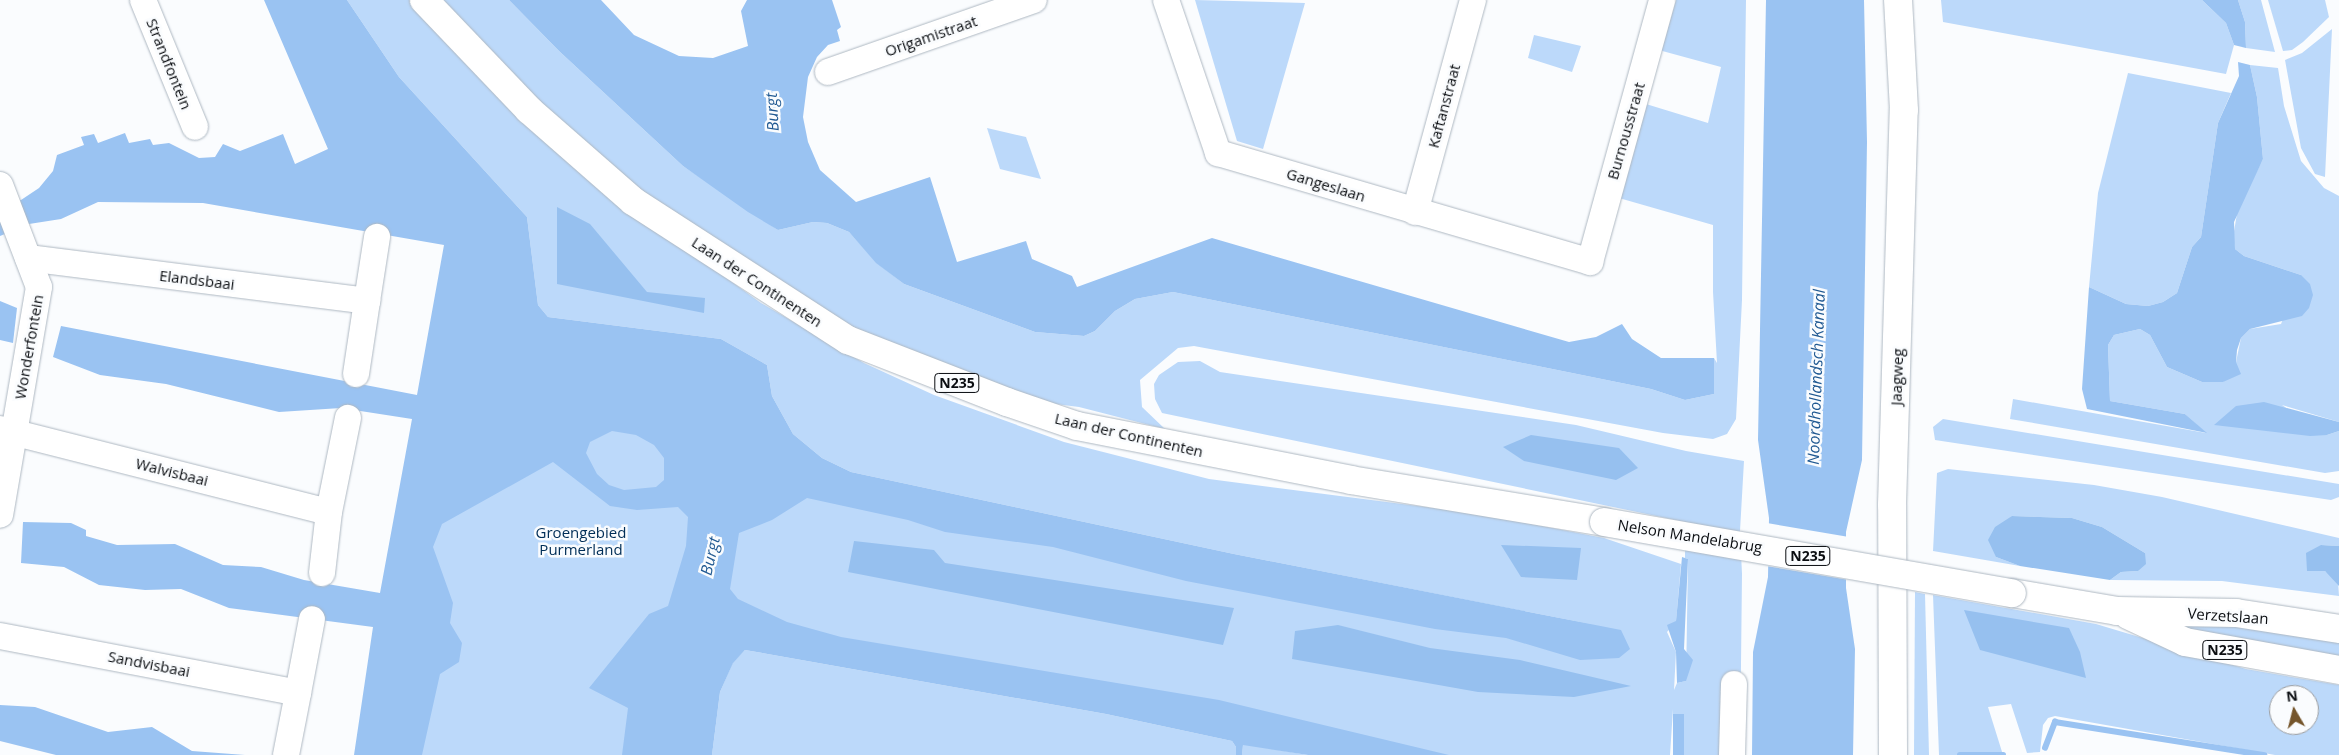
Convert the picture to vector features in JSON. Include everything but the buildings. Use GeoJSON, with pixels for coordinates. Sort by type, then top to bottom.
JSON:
{"type":"FeatureCollection","features":[{"type":"Feature","properties":{"kind":"main road","name":"Laan der Continenten"},"geometry":{"type":"LineString","coordinates":[[424,0],[528,110],[633,201],[848,340],[1007,402],[1077,426],[1351,480],[1604,522]]}},
{"type":"Feature","properties":{"kind":"main road","name":"Jaagweg"},"geometry":{"type":"LineString","coordinates":[[1893,755],[1892,506],[1904,110],[1898,0]]}},
{"type":"Feature","properties":{"kind":"main road","name":"Nelson Mandelabrug"},"geometry":{"type":"LineString","coordinates":[[1604,522],[2012,593]]}},
{"type":"Feature","properties":{"kind":"main road","name":"Verzetslaan"},"geometry":{"type":"LineString","coordinates":[[2012,593],[2117,611],[2236,613],[2339,629]]}},
{"type":"Feature","properties":{"kind":"main road","name":"Verzetslaan"},"geometry":{"type":"LineString","coordinates":[[2117,611],[2186,642],[2339,670]]}},
{"type":"Feature","properties":{"kind":"street","name":"Strandfontein"},"geometry":{"type":"LineString","coordinates":[[143,0],[195,127]]}},
{"type":"Feature","properties":{"kind":"street","name":"Origamistraat"},"geometry":{"type":"LineString","coordinates":[[828,72],[1034,0]]}},
{"type":"Feature","properties":{"kind":"street","name":"Gangeslaan"},"geometry":{"type":"LineString","coordinates":[[1166,0],[1218,153],[1590,262]]}},
{"type":"Feature","properties":{"kind":"street","name":"Kaftanstraat"},"geometry":{"type":"LineString","coordinates":[[1415,212],[1473,0]]}},
{"type":"Feature","properties":{"kind":"street","name":"Burnousstraat"},"geometry":{"type":"LineString","coordinates":[[1590,262],[1662,0]]}},
{"type":"Feature","properties":{"kind":"street","name":"Wonderfontein"},"geometry":{"type":"LineString","coordinates":[[0,515],[7,431],[39,287],[3,193]]}},
{"type":"Feature","properties":{"kind":"street"},"geometry":{"type":"LineString","coordinates":[[356,374],[377,237]]}},
{"type":"Feature","properties":{"kind":"street","name":"Elandsbaai"},"geometry":{"type":"LineString","coordinates":[[28,258],[367,301]]}},
{"type":"Feature","properties":{"kind":"street"},"geometry":{"type":"LineString","coordinates":[[322,572],[330,512],[348,418]]}},
{"type":"Feature","properties":{"kind":"street","name":"Walvisbaai"},"geometry":{"type":"LineString","coordinates":[[7,431],[330,512]]}},
{"type":"Feature","properties":{"kind":"street"},"geometry":{"type":"LineString","coordinates":[[286,755],[312,619]]}},
{"type":"Feature","properties":{"kind":"street","name":"Sandvisbaai"},"geometry":{"type":"LineString","coordinates":[[0,636],[298,692]]}},
{"type":"Feature","properties":{"kind":"street"},"geometry":{"type":"LineString","coordinates":[[1732,755],[1734,684]]}},
{"type":"Feature","properties":{"kind":"green space","name":"Groengebied Purmerland"},"geometry":{"type":"Polygon","coordinates":[[[347,0],[410,0],[445,42],[589,179],[761,303],[864,363],[934,395],[1064,442],[1209,479],[1480,514],[1604,538],[1681,564],[1676,622],[1667,632],[1676,652],[1674,690],[1677,683],[1686,681],[1688,559],[1685,558],[1685,522],[1162,413],[1155,399],[1154,384],[1159,375],[1178,362],[1200,361],[1220,372],[1576,425],[1686,451],[1744,461],[1740,531],[1742,574],[1740,755],[1684,755],[1684,714],[1673,714],[1673,709],[1670,755],[1411,755],[702,628],[659,755],[385,755],[459,395],[645,390],[832,486],[1595,625],[1234,554],[851,472],[822,458],[793,434],[772,396],[767,365],[721,339],[548,317],[538,305],[527,217],[399,77],[347,0]]]}},
{"type":"Feature","properties":{"kind":"green space"},"geometry":{"type":"Polygon","coordinates":[[[442,0],[509,0],[559,51],[683,166],[778,230],[813,222],[827,223],[849,232],[877,263],[904,284],[1035,332],[1084,336],[1095,331],[1115,311],[1135,299],[1173,292],[1651,389],[1685,400],[1714,394],[1714,358],[1717,363],[1713,292],[1713,225],[1619,198],[1646,104],[1708,123],[1721,67],[1655,49],[1663,45],[1676,0],[1746,0],[1742,300],[1736,419],[1727,434],[1713,439],[1663,433],[1194,346],[1178,348],[1140,380],[1142,407],[1165,429],[1079,407],[1024,400],[944,369],[825,314],[705,245],[552,119],[442,0]]]}},
{"type":"Feature","properties":{"kind":"green space"},"geometry":{"type":"Polygon","coordinates":[[[1195,0],[1305,3],[1263,149],[1237,141],[1195,0]]]}},
{"type":"Feature","properties":{"kind":"green space"},"geometry":{"type":"Polygon","coordinates":[[[1941,0],[2202,0],[2226,23],[2234,45],[2226,74],[1943,22],[1941,0]]]}},
{"type":"Feature","properties":{"kind":"green space"},"geometry":{"type":"Polygon","coordinates":[[[2238,0],[2261,0],[2275,52],[2246,48],[2245,22],[2238,0]]]}},
{"type":"Feature","properties":{"kind":"green space"},"geometry":{"type":"Polygon","coordinates":[[[2268,0],[2325,0],[2329,17],[2303,42],[2292,50],[2283,51],[2268,0]]]}},
{"type":"Feature","properties":{"kind":"green space"},"geometry":{"type":"Polygon","coordinates":[[[2332,29],[2325,177],[2315,174],[2301,148],[2285,60],[2302,53],[2332,29]]]}},
{"type":"Feature","properties":{"kind":"green space"},"geometry":{"type":"Polygon","coordinates":[[[1534,35],[1581,46],[1572,72],[1528,58],[1534,35]]]}},
{"type":"Feature","properties":{"kind":"green space"},"geometry":{"type":"Polygon","coordinates":[[[2250,65],[2278,68],[2284,106],[2301,161],[2324,188],[2339,196],[2339,422],[2282,405],[2327,435],[2339,431],[2339,471],[2325,473],[2010,419],[2013,399],[2206,433],[2185,414],[2110,401],[2108,345],[2114,335],[2140,329],[2150,335],[2167,367],[2202,382],[2223,382],[2236,362],[2241,338],[2250,329],[2281,324],[2301,275],[2244,256],[2235,249],[2233,237],[2238,208],[2263,159],[2257,97],[2250,65]]]}},
{"type":"Feature","properties":{"kind":"green space"},"geometry":{"type":"Polygon","coordinates":[[[2128,73],[2231,93],[2218,123],[2201,237],[2192,247],[2177,293],[2163,302],[2148,306],[2126,304],[2089,287],[2098,193],[2128,73]]]}},
{"type":"Feature","properties":{"kind":"green space"},"geometry":{"type":"Polygon","coordinates":[[[987,128],[1026,137],[1041,179],[1000,169],[987,128]]]}},
{"type":"Feature","properties":{"kind":"green space"},"geometry":{"type":"Polygon","coordinates":[[[1943,419],[2339,484],[2339,497],[2331,500],[1935,440],[1933,427],[1943,419]]]}},
{"type":"Feature","properties":{"kind":"green space"},"geometry":{"type":"Polygon","coordinates":[[[1948,469],[2094,485],[2162,497],[2339,538],[2339,546],[2321,545],[2325,571],[2338,581],[2339,596],[2222,581],[2110,580],[2121,572],[2138,571],[2145,553],[2102,527],[2072,518],[2012,516],[1996,557],[2020,566],[1933,551],[1937,473],[1948,469]]]}},
{"type":"Feature","properties":{"kind":"green space"},"geometry":{"type":"Polygon","coordinates":[[[1915,592],[1925,594],[1929,755],[1914,755],[1915,592]]]}},
{"type":"Feature","properties":{"kind":"green space"},"geometry":{"type":"Polygon","coordinates":[[[1933,595],[2096,624],[2246,669],[2339,685],[2339,755],[2275,755],[2055,716],[2048,718],[2043,725],[2040,752],[2027,753],[2011,704],[1988,707],[2003,755],[1939,755],[1933,595]]]}},
{"type":"Feature","properties":{"kind":"green space"},"geometry":{"type":"Polygon","coordinates":[[[2188,619],[2339,637],[2339,662],[2186,633],[2183,624],[2188,619]]]}},
{"type":"Feature","properties":{"kind":"green space"},"geometry":{"type":"Polygon","coordinates":[[[745,650],[1106,714],[1232,741],[1236,747],[1236,755],[712,755],[720,692],[733,662],[745,650]]]}},
{"type":"Feature","properties":{"kind":"green space"},"geometry":{"type":"Polygon","coordinates":[[[1243,744],[1308,755],[1242,755],[1243,744]]]}},
{"type":"Feature","properties":{"kind":"shaded area"},"geometry":{"type":"Polygon","coordinates":[[[557,207],[590,224],[647,292],[705,298],[704,313],[557,284],[557,207]]]}},
{"type":"Feature","properties":{"kind":"shaded area"},"geometry":{"type":"Polygon","coordinates":[[[1531,435],[1619,448],[1638,468],[1616,480],[1524,461],[1503,447],[1531,435]]]}},
{"type":"Feature","properties":{"kind":"shaded area"},"geometry":{"type":"Polygon","coordinates":[[[2012,516],[2072,518],[2102,527],[2145,553],[2146,564],[2138,571],[2121,572],[2110,580],[2020,566],[1996,557],[1988,540],[1995,527],[2012,516]]]}},
{"type":"Feature","properties":{"kind":"shaded area"},"geometry":{"type":"Polygon","coordinates":[[[854,541],[934,550],[945,563],[1234,608],[1223,645],[848,572],[854,541]]]}},
{"type":"Feature","properties":{"kind":"shaded area"},"geometry":{"type":"Polygon","coordinates":[[[1501,545],[1581,548],[1577,580],[1521,577],[1501,545]]]}},
{"type":"Feature","properties":{"kind":"shaded area"},"geometry":{"type":"Polygon","coordinates":[[[2321,545],[2339,546],[2339,586],[2325,571],[2307,571],[2306,553],[2321,545]]]}},
{"type":"Feature","properties":{"kind":"shaded area"},"geometry":{"type":"Polygon","coordinates":[[[1964,610],[2069,628],[2080,652],[2086,678],[1980,650],[1964,610]]]}},
{"type":"Feature","properties":{"kind":"shaded area"},"geometry":{"type":"Polygon","coordinates":[[[1338,625],[1430,648],[1520,660],[1631,686],[1574,697],[1478,692],[1292,659],[1295,631],[1338,625]]]}},
{"type":"Feature","properties":{"kind":"water","name":"Burgt"},"geometry":{"type":"Polygon","coordinates":[[[264,0],[347,0],[399,77],[527,217],[538,305],[548,317],[721,339],[767,365],[772,396],[793,434],[822,458],[851,472],[1234,554],[1621,630],[1630,649],[1619,658],[1580,660],[1506,638],[1435,629],[1186,581],[1053,547],[945,532],[908,520],[807,498],[772,520],[739,533],[730,589],[738,599],[787,622],[841,637],[1219,700],[1449,755],[1308,755],[1243,745],[1242,755],[1236,755],[1236,747],[1232,741],[1106,714],[745,650],[733,663],[720,692],[712,755],[622,755],[628,708],[589,688],[649,614],[668,606],[686,546],[688,517],[678,507],[637,510],[610,506],[553,462],[442,524],[433,547],[453,603],[450,623],[462,643],[459,662],[440,674],[422,755],[354,755],[373,627],[229,608],[181,589],[145,590],[99,585],[64,567],[21,563],[23,522],[71,523],[86,530],[86,536],[117,545],[175,544],[223,565],[261,567],[304,580],[380,593],[412,419],[341,408],[279,412],[166,384],[100,375],[53,357],[61,326],[417,395],[444,245],[203,203],[98,202],[61,219],[29,224],[0,236],[0,207],[21,200],[39,188],[53,171],[57,155],[84,145],[81,137],[94,134],[98,143],[125,133],[129,143],[150,139],[153,145],[169,143],[199,158],[215,157],[223,144],[240,151],[283,134],[295,164],[328,149],[264,0]],[[612,431],[590,442],[586,453],[597,474],[609,485],[624,490],[656,487],[664,480],[664,458],[654,445],[636,435],[612,431]]]}},
{"type":"Feature","properties":{"kind":"water","name":"Burgt"},"geometry":{"type":"Polygon","coordinates":[[[509,0],[601,0],[634,35],[679,56],[713,58],[748,46],[741,11],[747,0],[832,0],[841,27],[837,30],[840,41],[828,45],[817,57],[808,77],[803,117],[808,142],[820,170],[856,202],[930,177],[957,262],[1026,241],[1032,259],[1072,276],[1077,287],[1212,238],[1569,342],[1596,337],[1622,324],[1632,339],[1661,358],[1714,358],[1714,394],[1685,400],[1651,389],[1173,292],[1135,299],[1115,311],[1095,331],[1084,336],[1035,332],[904,284],[876,263],[849,232],[827,223],[813,222],[778,230],[748,212],[683,166],[559,51],[509,0]]]}},
{"type":"Feature","properties":{"kind":"water","name":"Noordhollandsch Kanaal"},"geometry":{"type":"Polygon","coordinates":[[[1766,0],[1864,0],[1867,142],[1862,460],[1846,532],[1846,588],[1855,649],[1853,755],[1752,755],[1753,652],[1768,577],[1769,518],[1758,440],[1766,0]]]}},
{"type":"Feature","properties":{"kind":"water"},"geometry":{"type":"Polygon","coordinates":[[[2202,0],[2238,0],[2245,22],[2246,48],[2234,45],[2226,23],[2202,0]]]}},
{"type":"Feature","properties":{"kind":"water"},"geometry":{"type":"Polygon","coordinates":[[[2238,62],[2250,65],[2257,97],[2263,159],[2234,222],[2235,249],[2244,256],[2301,275],[2310,284],[2313,295],[2309,308],[2302,316],[2250,329],[2241,338],[2237,350],[2236,362],[2241,374],[2223,382],[2202,382],[2167,367],[2150,335],[2140,329],[2114,335],[2108,345],[2110,401],[2185,414],[2207,433],[2087,409],[2082,389],[2089,287],[2126,304],[2148,306],[2163,302],[2177,293],[2192,247],[2201,237],[2218,123],[2239,76],[2238,62]]]}},
{"type":"Feature","properties":{"kind":"water"},"geometry":{"type":"Polygon","coordinates":[[[0,301],[17,308],[13,343],[0,340],[0,301]]]}},
{"type":"Feature","properties":{"kind":"water"},"geometry":{"type":"Polygon","coordinates":[[[2264,402],[2339,422],[2339,431],[2327,435],[2310,436],[2214,425],[2236,406],[2264,402]]]}},
{"type":"Feature","properties":{"kind":"water"},"geometry":{"type":"Polygon","coordinates":[[[1682,557],[1688,559],[1684,649],[1693,660],[1686,681],[1677,683],[1676,652],[1667,625],[1676,621],[1682,557]]]}},
{"type":"Feature","properties":{"kind":"water"},"geometry":{"type":"Polygon","coordinates":[[[0,705],[35,707],[108,732],[152,727],[192,751],[245,755],[56,755],[0,741],[0,705]]]}},
{"type":"Feature","properties":{"kind":"water"},"geometry":{"type":"Polygon","coordinates":[[[1673,714],[1684,714],[1684,755],[1673,755],[1673,714]]]}},
{"type":"Feature","properties":{"kind":"pier"},"geometry":{"type":"Polygon","coordinates":[[[1767,523],[1849,537],[1849,580],[1766,566],[1767,523]]]}},
{"type":"Feature","properties":{"kind":"waterway"},"geometry":{"type":"LineString","coordinates":[[2045,748],[2055,722],[2264,755]]}},
{"type":"Feature","properties":{"kind":"waterway"},"geometry":{"type":"LineString","coordinates":[[1960,755],[2003,755]]}}]}
